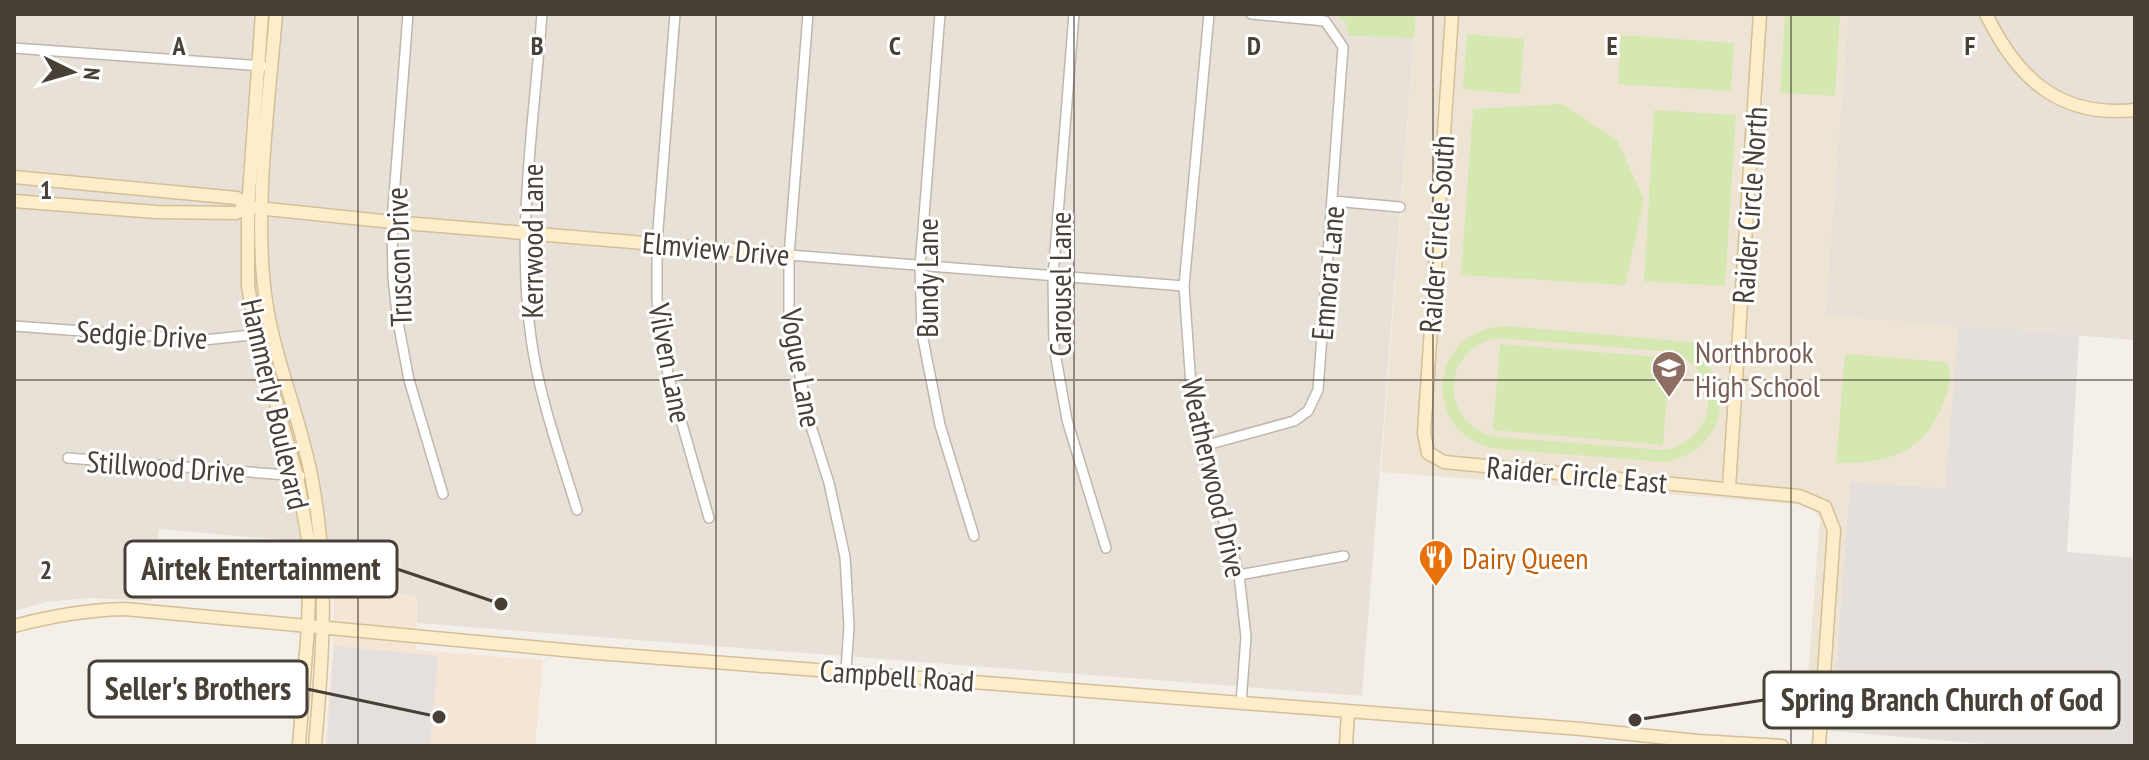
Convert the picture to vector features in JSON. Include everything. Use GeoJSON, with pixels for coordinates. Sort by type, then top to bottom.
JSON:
{"type":"FeatureCollection","features":[{"type":"Feature","properties":{"kind":"street","name":"Hammerly Boulevard"},"geometry":{"type":"LineString","coordinates":[[262,14],[265,66],[262,209],[264,335],[297,476],[310,551],[299,746]]}},
{"type":"Feature","properties":{"kind":"street","name":"Hammerly Boulevard"},"geometry":{"type":"LineString","coordinates":[[276,14],[265,66],[248,207],[248,286],[312,477],[323,550],[324,628],[315,746]]}},
{"type":"Feature","properties":{"kind":"street","name":"Truscon Drive"},"geometry":{"type":"LineString","coordinates":[[408,14],[392,222],[393,278],[403,351],[443,494]]}},
{"type":"Feature","properties":{"kind":"street","name":"Kerrwood Lane"},"geometry":{"type":"LineString","coordinates":[[542,14],[526,232],[526,284],[531,341],[547,409],[577,510]]}},
{"type":"Feature","properties":{"kind":"street","name":"Vilven Lane"},"geometry":{"type":"LineString","coordinates":[[675,14],[657,242],[657,300],[668,375],[709,518]]}},
{"type":"Feature","properties":{"kind":"street","name":"Vogue Lane"},"geometry":{"type":"LineString","coordinates":[[808,14],[789,255],[789,320],[799,378],[829,483],[845,557],[849,614],[846,670]]}},
{"type":"Feature","properties":{"kind":"street","name":"Bundy Lane"},"geometry":{"type":"LineString","coordinates":[[940,14],[920,267],[922,334],[940,425],[974,536]]}},
{"type":"Feature","properties":{"kind":"street","name":"Carousel Lane"},"geometry":{"type":"LineString","coordinates":[[1074,14],[1053,277],[1054,347],[1067,420],[1106,548]]}},
{"type":"Feature","properties":{"kind":"street","name":"Weatherwood Drive"},"geometry":{"type":"LineString","coordinates":[[1209,14],[1184,286],[1191,386],[1203,446],[1239,575],[1246,637],[1241,703]]}},
{"type":"Feature","properties":{"kind":"street","name":"Emnora Lane"},"geometry":{"type":"LineString","coordinates":[[1203,446],[1294,421],[1308,411],[1318,390],[1343,47],[1325,21],[1251,14]]}},
{"type":"Feature","properties":{"kind":"street","name":"Raider Circle South"},"geometry":{"type":"LineString","coordinates":[[1428,453],[1424,433],[1452,14]]}},
{"type":"Feature","properties":{"kind":"street","name":"Raider Circle North"},"geometry":{"type":"LineString","coordinates":[[1729,487],[1760,14]]}},
{"type":"Feature","properties":{"kind":"street"},"geometry":{"type":"LineString","coordinates":[[1986,14],[1999,41],[2016,65],[2048,94],[2075,106],[2114,112],[2135,110]]}},
{"type":"Feature","properties":{"kind":"street"},"geometry":{"type":"LineString","coordinates":[[14,48],[265,66]]}},
{"type":"Feature","properties":{"kind":"street","name":"Elmview Drive"},"geometry":{"type":"LineString","coordinates":[[14,177],[237,198],[248,207],[392,222],[1184,286]]}},
{"type":"Feature","properties":{"kind":"street","name":"Elmview Drive"},"geometry":{"type":"LineString","coordinates":[[14,201],[156,212],[236,213],[248,207]]}},
{"type":"Feature","properties":{"kind":"street"},"geometry":{"type":"LineString","coordinates":[[1333,201],[1400,207]]}},
{"type":"Feature","properties":{"kind":"street","name":"Sedgie Drive"},"geometry":{"type":"LineString","coordinates":[[14,326],[204,340],[264,335]]}},
{"type":"Feature","properties":{"kind":"street","name":"Raider Circle East"},"geometry":{"type":"LineString","coordinates":[[1428,453],[1444,462],[1729,487]]}},
{"type":"Feature","properties":{"kind":"street","name":"Stillwood Drive"},"geometry":{"type":"LineString","coordinates":[[68,458],[312,477]]}},
{"type":"Feature","properties":{"kind":"street"},"geometry":{"type":"LineString","coordinates":[[1729,487],[1799,496],[1825,507],[1834,530],[1819,746]]}},
{"type":"Feature","properties":{"kind":"street"},"geometry":{"type":"LineString","coordinates":[[1239,575],[1344,556]]}},
{"type":"Feature","properties":{"kind":"street","name":"Campbell Road"},"geometry":{"type":"LineString","coordinates":[[14,626],[63,614],[115,609],[596,653],[846,670],[1782,746]]}},
{"type":"Feature","properties":{"kind":"street"},"geometry":{"type":"LineString","coordinates":[[1346,746],[1348,712]]}},
{"type":"Feature","properties":{"kind":"shaded area"},"geometry":{"type":"Polygon","coordinates":[[[14,14],[1336,14],[1346,23],[1350,36],[1414,38],[1362,696],[417,623],[417,597],[399,594],[401,563],[334,558],[332,544],[159,529],[152,601],[91,598],[46,602],[14,611],[14,14]]]}},
{"type":"Feature","properties":{"kind":"shaded area","name":"Northbrook High School"},"geometry":{"type":"Polygon","coordinates":[[[1416,14],[1848,14],[1825,315],[1958,326],[1945,488],[1850,481],[1831,731],[1804,729],[1820,519],[1808,505],[1381,472],[1416,14]]]}},
{"type":"Feature","properties":{"kind":"shaded area"},"geometry":{"type":"Polygon","coordinates":[[[1848,14],[2135,14],[2135,340],[1825,316],[1848,14]]]}},
{"type":"Feature","properties":{"kind":"shaded area"},"geometry":{"type":"Polygon","coordinates":[[[1958,326],[2079,335],[2067,552],[2135,558],[2135,746],[2008,746],[1831,731],[1850,481],[1945,488],[1958,326]]]}},
{"type":"Feature","properties":{"kind":"shaded area"},"geometry":{"type":"Polygon","coordinates":[[[334,559],[401,563],[399,594],[417,597],[416,650],[543,660],[535,746],[325,746],[333,644],[334,559]]]}},
{"type":"Feature","properties":{"kind":"shaded area"},"geometry":{"type":"Polygon","coordinates":[[[334,646],[438,656],[430,746],[327,746],[334,646]]]}},
{"type":"Feature","properties":{"kind":"green space"},"geometry":{"type":"Polygon","coordinates":[[[1336,14],[1416,14],[1414,38],[1349,36],[1346,23],[1336,14]]]}},
{"type":"Feature","properties":{"kind":"green space"},"geometry":{"type":"Polygon","coordinates":[[[1785,14],[1840,14],[1835,96],[1780,93],[1785,14]]]}},
{"type":"Feature","properties":{"kind":"green space"},"geometry":{"type":"Polygon","coordinates":[[[1467,34],[1524,39],[1520,94],[1463,89],[1467,34]]]}},
{"type":"Feature","properties":{"kind":"green space"},"geometry":{"type":"Polygon","coordinates":[[[1621,35],[1734,43],[1731,91],[1618,84],[1621,35]]]}},
{"type":"Feature","properties":{"kind":"green space"},"geometry":{"type":"Polygon","coordinates":[[[1562,104],[1617,140],[1644,200],[1625,285],[1461,275],[1473,109],[1562,104]]]}},
{"type":"Feature","properties":{"kind":"green space"},"geometry":{"type":"Polygon","coordinates":[[[1654,110],[1736,115],[1725,286],[1644,281],[1654,110]]]}},
{"type":"Feature","properties":{"kind":"green space"},"geometry":{"type":"Polygon","coordinates":[[[1508,326],[1712,344],[1711,355],[1700,355],[1712,371],[1718,388],[1720,404],[1717,420],[1710,435],[1699,447],[1664,462],[1497,449],[1472,440],[1454,424],[1445,404],[1443,382],[1449,361],[1461,343],[1481,331],[1508,326]],[[1499,338],[1479,344],[1465,356],[1457,371],[1454,387],[1456,404],[1465,419],[1479,430],[1499,437],[1663,450],[1683,444],[1697,432],[1706,417],[1708,401],[1706,384],[1698,369],[1684,358],[1664,351],[1499,338]]]}},
{"type":"Feature","properties":{"kind":"green space"},"geometry":{"type":"Polygon","coordinates":[[[1500,344],[1670,358],[1663,445],[1493,430],[1500,344]]]}},
{"type":"Feature","properties":{"kind":"green space"},"geometry":{"type":"Polygon","coordinates":[[[1845,354],[1946,362],[1950,376],[1947,394],[1928,431],[1917,443],[1904,451],[1873,461],[1836,463],[1845,354]]]}},
{"type":"Feature","properties":{"kind":"place","name":"Northbrook High School"},"geometry":{"type":"Point","coordinates":[1669,399]}},
{"type":"Feature","properties":{"kind":"place","name":"Dairy Queen"},"geometry":{"type":"Point","coordinates":[1436,588]}},
{"type":"Feature","properties":{"kind":"place","name":"Airtek Entertainment"},"geometry":{"type":"Point","coordinates":[501,604]}},
{"type":"Feature","properties":{"kind":"place","name":"Seller's Brothers"},"geometry":{"type":"Point","coordinates":[439,717]}},
{"type":"Feature","properties":{"kind":"place","name":"Spring Branch Church of God"},"geometry":{"type":"Point","coordinates":[1635,720]}}]}
